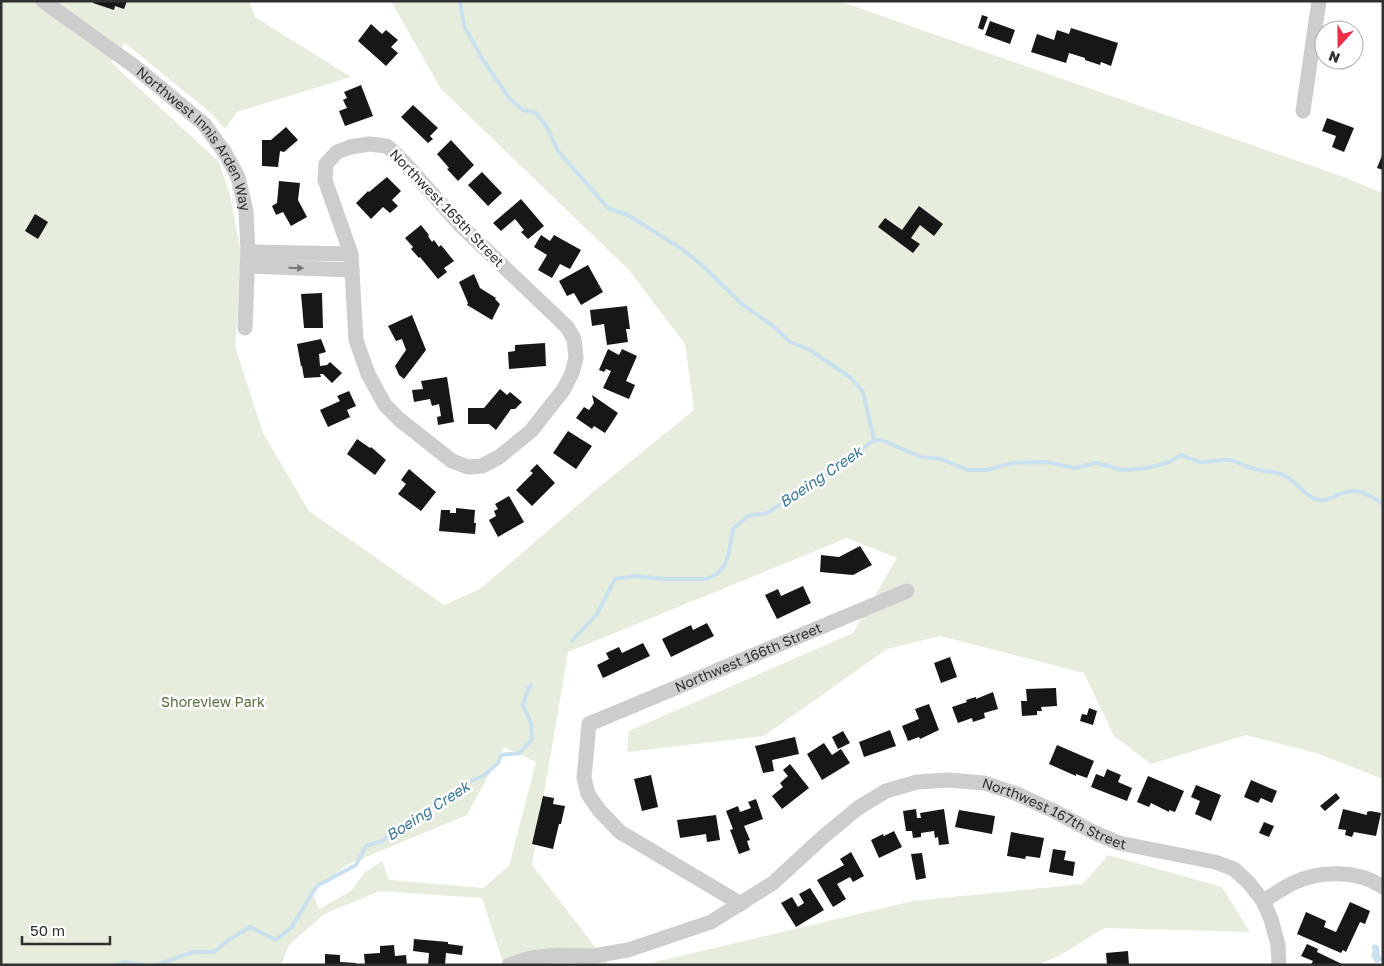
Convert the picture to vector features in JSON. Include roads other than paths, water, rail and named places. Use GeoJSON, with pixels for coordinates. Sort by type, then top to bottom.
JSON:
{"type":"FeatureCollection","features":[{"type":"Feature","properties":{"kind":"street","name":"Northwest Innis Arden Way"},"geometry":{"type":"LineString","coordinates":[[43,1],[134,66],[204,124],[225,153],[238,177],[246,211],[248,259],[244,328]]}},
{"type":"Feature","properties":{"kind":"street"},"geometry":{"type":"LineString","coordinates":[[1303,110],[1319,1]]}},
{"type":"Feature","properties":{"kind":"street","name":"Northwest 165th Street"},"geometry":{"type":"LineString","coordinates":[[369,144],[386,146],[402,160],[460,225],[567,327],[574,340],[576,358],[572,373],[564,389],[531,431],[499,457],[482,466],[468,467],[452,461],[400,420],[385,404],[368,374],[356,340],[352,262],[325,180],[326,164],[337,152],[350,147],[369,144]]}},
{"type":"Feature","properties":{"kind":"street"},"geometry":{"type":"LineString","coordinates":[[248,259],[352,262]]}},
{"type":"Feature","properties":{"kind":"street","name":"Northwest 166th Street"},"geometry":{"type":"LineString","coordinates":[[741,904],[620,832],[598,810],[588,794],[584,778],[589,724],[907,591]]}},
{"type":"Feature","properties":{"kind":"street","name":"Northwest 167th Street"},"geometry":{"type":"LineString","coordinates":[[509,965],[530,958],[558,955],[593,956],[628,950],[711,922],[773,884],[822,837],[858,808],[886,791],[917,782],[948,780],[984,783],[1017,794],[1054,810],[1093,832],[1119,843],[1215,862],[1234,869],[1263,900]]}},
{"type":"Feature","properties":{"kind":"street"},"geometry":{"type":"LineString","coordinates":[[1279,965],[1278,945],[1263,900],[1295,882],[1326,874],[1353,875],[1372,879],[1383,887]]}},
{"type":"Feature","properties":{"kind":"water"},"geometry":{"type":"Polygon","coordinates":[[[1374,944],[1379,947],[1382,959],[1378,963],[1371,956],[1373,951],[1371,947],[1374,944]]]}},
{"type":"Feature","properties":{"kind":"waterway"},"geometry":{"type":"LineString","coordinates":[[460,1],[464,26],[483,60],[510,99],[523,110],[535,112],[547,127],[558,151],[608,208],[628,215],[682,249],[703,266],[742,304],[773,326],[790,342],[810,350],[851,378],[863,392],[874,440]]}},
{"type":"Feature","properties":{"kind":"waterway","name":"Boeing Creek"},"geometry":{"type":"LineString","coordinates":[[572,641],[597,614],[615,579],[635,576],[664,579],[706,579],[717,574],[724,566],[728,557],[733,529],[748,516],[767,513],[850,459],[874,440],[882,440],[921,457],[941,459],[968,470],[987,470],[1012,463],[1046,462],[1075,468],[1097,463],[1122,470],[1148,468],[1169,462],[1181,455],[1199,462],[1230,460],[1258,470],[1275,472],[1286,476],[1309,495],[1319,500],[1328,499],[1344,492],[1356,491],[1366,494],[1383,504]]}},
{"type":"Feature","properties":{"kind":"waterway","name":"Boeing Creek"},"geometry":{"type":"LineString","coordinates":[[157,965],[193,952],[214,952],[227,941],[250,927],[276,940],[291,928],[317,886],[356,865],[366,846],[382,841],[425,810],[456,794],[471,781],[483,776],[498,763],[501,755],[520,753],[532,739],[531,723],[523,705],[531,685]]}},
{"type":"Feature","properties":{"kind":"waterway","name":"Boeing Creek"},"geometry":{"type":"LineString","coordinates":[[116,965],[125,962],[144,965]]}},
{"type":"Feature","properties":{"kind":"park label","name":"Shoreview Park"},"geometry":{"type":"Point","coordinates":[213,702]}}]}
